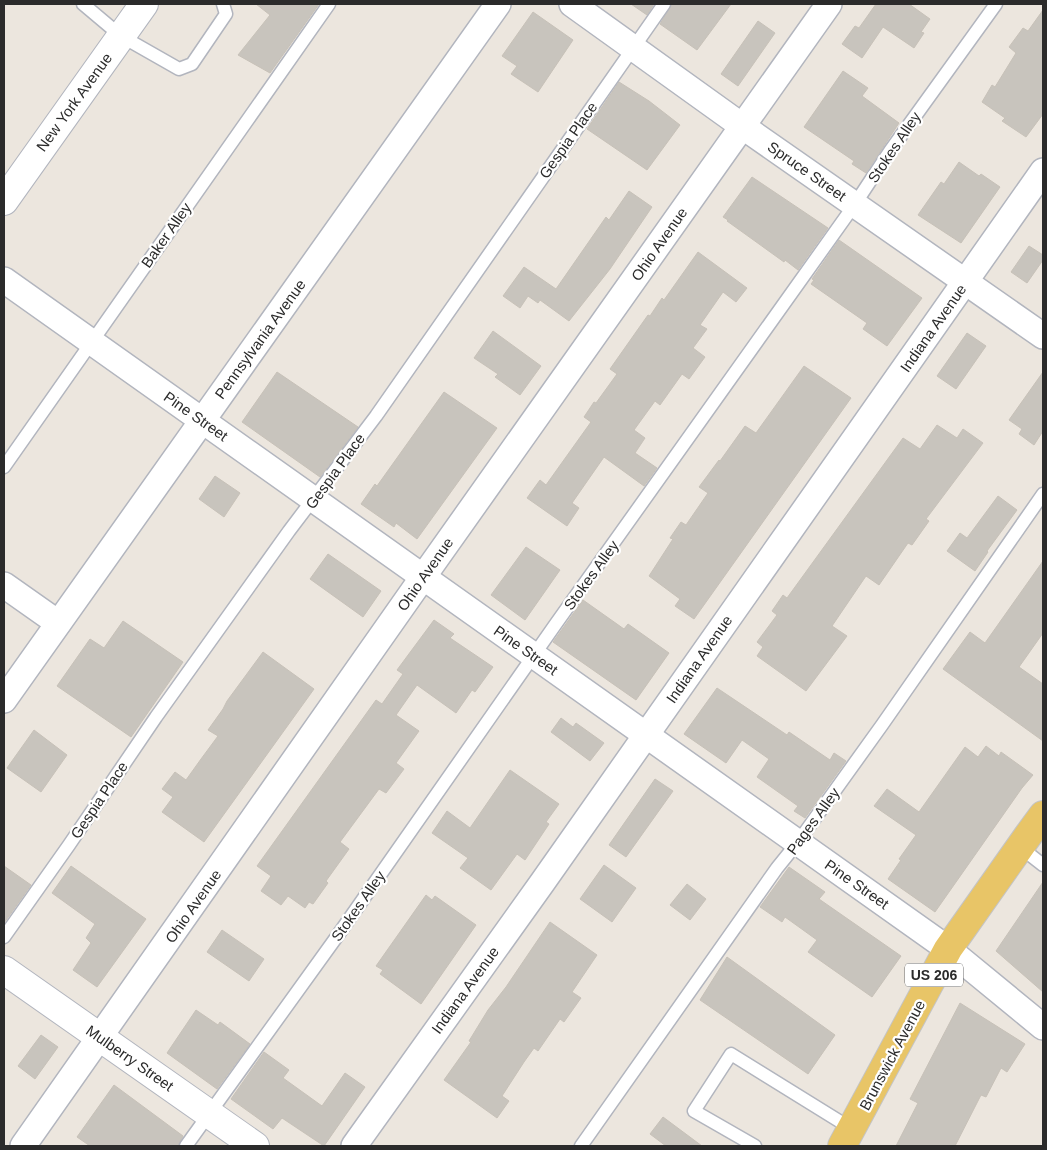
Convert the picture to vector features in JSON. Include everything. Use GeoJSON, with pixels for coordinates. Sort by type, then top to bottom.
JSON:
{"type":"FeatureCollection","features":[{"type":"Feature","properties":{"kind":"main road","name":"Brunswick Avenue"},"geometry":{"type":"LineString","coordinates":[[847,1138],[948,949],[1043,815]]}},
{"type":"Feature","properties":{"kind":"street","name":"New York Avenue"},"geometry":{"type":"LineString","coordinates":[[5,197],[144,4]]}},
{"type":"Feature","properties":{"kind":"street","name":"Pennsylvania Avenue"},"geometry":{"type":"LineString","coordinates":[[4,700],[498,4]]}},
{"type":"Feature","properties":{"kind":"street","name":"Spruce Street"},"geometry":{"type":"LineString","coordinates":[[572,4],[742,126],[1043,336]]}},
{"type":"Feature","properties":{"kind":"street","name":"Ohio Avenue"},"geometry":{"type":"LineString","coordinates":[[23,1146],[829,4]]}},
{"type":"Feature","properties":{"kind":"street","name":"Indiana Avenue"},"geometry":{"type":"LineString","coordinates":[[354,1146],[1043,171]]}},
{"type":"Feature","properties":{"kind":"street","name":"Pine Street"},"geometry":{"type":"LineString","coordinates":[[4,280],[948,949],[1043,1027]]}},
{"type":"Feature","properties":{"kind":"street"},"geometry":{"type":"LineString","coordinates":[[4,585],[58,623]]}},
{"type":"Feature","properties":{"kind":"street","name":"Mulberry Street"},"geometry":{"type":"LineString","coordinates":[[4,970],[255,1146]]}},
{"type":"Feature","properties":{"kind":"lane"},"geometry":{"type":"LineString","coordinates":[[83,4],[121,36],[180,69],[192,64],[218,28],[226,14],[223,4]]}},
{"type":"Feature","properties":{"kind":"lane","name":"Baker Alley"},"geometry":{"type":"LineString","coordinates":[[4,467],[329,4]]}},
{"type":"Feature","properties":{"kind":"lane","name":"Gespia Place"},"geometry":{"type":"LineString","coordinates":[[4,937],[168,700],[376,416],[664,4]]}},
{"type":"Feature","properties":{"kind":"lane","name":"Stokes Alley"},"geometry":{"type":"LineString","coordinates":[[186,1146],[210,1115],[785,300],[855,204],[890,151],[996,4]]}},
{"type":"Feature","properties":{"kind":"lane","name":"Pages Alley"},"geometry":{"type":"LineString","coordinates":[[581,1146],[1043,494]]}},
{"type":"Feature","properties":{"kind":"lane"},"geometry":{"type":"LineString","coordinates":[[1020,847],[1043,865]]}},
{"type":"Feature","properties":{"kind":"lane"},"geometry":{"type":"LineString","coordinates":[[755,1146],[694,1111],[731,1054],[847,1138]]}},
{"type":"Feature","properties":{"kind":"building"},"geometry":{"type":"Polygon","coordinates":[[[256,4],[319,4],[270,73],[238,55],[270,15],[256,4]]]}},
{"type":"Feature","properties":{"kind":"building"},"geometry":{"type":"Polygon","coordinates":[[[631,4],[654,4],[647,15],[631,4]]]}},
{"type":"Feature","properties":{"kind":"building"},"geometry":{"type":"Polygon","coordinates":[[[672,4],[731,4],[697,50],[660,24],[672,4]]]}},
{"type":"Feature","properties":{"kind":"building"},"geometry":{"type":"Polygon","coordinates":[[[876,4],[909,4],[930,19],[921,32],[924,33],[914,48],[883,27],[862,58],[842,44],[855,26],[859,28],[876,4]]]}},
{"type":"Feature","properties":{"kind":"building"},"geometry":{"type":"Polygon","coordinates":[[[1043,10],[1043,114],[1026,137],[1002,121],[1005,118],[982,102],[992,85],[995,87],[1016,53],[1009,47],[1023,28],[1028,31],[1043,10]]]}},
{"type":"Feature","properties":{"kind":"building"},"geometry":{"type":"Polygon","coordinates":[[[533,12],[573,40],[538,92],[511,74],[517,66],[502,56],[533,12]]]}},
{"type":"Feature","properties":{"kind":"building"},"geometry":{"type":"Polygon","coordinates":[[[758,21],[775,33],[738,86],[721,74],[758,21]]]}},
{"type":"Feature","properties":{"kind":"building"},"geometry":{"type":"Polygon","coordinates":[[[843,71],[868,88],[862,96],[899,123],[866,173],[852,164],[854,161],[804,127],[843,71]]]}},
{"type":"Feature","properties":{"kind":"building"},"geometry":{"type":"Polygon","coordinates":[[[619,82],[649,101],[680,125],[647,170],[587,129],[619,82]]]}},
{"type":"Feature","properties":{"kind":"building"},"geometry":{"type":"Polygon","coordinates":[[[959,162],[979,176],[981,174],[1000,187],[961,243],[918,215],[941,182],[944,184],[959,162]]]}},
{"type":"Feature","properties":{"kind":"building"},"geometry":{"type":"Polygon","coordinates":[[[752,177],[828,228],[798,270],[785,260],[784,262],[723,217],[752,177]]]}},
{"type":"Feature","properties":{"kind":"building"},"geometry":{"type":"Polygon","coordinates":[[[629,191],[652,207],[610,269],[569,321],[540,300],[538,303],[528,296],[520,308],[503,296],[524,267],[556,289],[606,217],[609,220],[629,191]]]}},
{"type":"Feature","properties":{"kind":"building"},"geometry":{"type":"Polygon","coordinates":[[[839,240],[922,298],[887,346],[863,329],[867,323],[811,284],[814,280],[812,279],[839,240]]]}},
{"type":"Feature","properties":{"kind":"building"},"geometry":{"type":"Polygon","coordinates":[[[1029,246],[1043,255],[1043,260],[1027,283],[1011,272],[1029,246]]]}},
{"type":"Feature","properties":{"kind":"building"},"geometry":{"type":"Polygon","coordinates":[[[698,252],[747,288],[736,302],[723,292],[700,325],[707,329],[693,348],[705,357],[689,379],[682,374],[660,405],[655,401],[634,430],[645,438],[635,453],[657,468],[644,486],[604,457],[572,503],[579,508],[567,526],[527,498],[540,480],[546,485],[591,422],[584,417],[617,374],[610,369],[648,315],[650,316],[662,298],[664,300],[698,252]]]}},
{"type":"Feature","properties":{"kind":"building"},"geometry":{"type":"Polygon","coordinates":[[[493,331],[541,366],[520,395],[495,377],[498,374],[474,358],[493,331]]]}},
{"type":"Feature","properties":{"kind":"building"},"geometry":{"type":"Polygon","coordinates":[[[967,333],[986,346],[956,389],[937,376],[967,333]]]}},
{"type":"Feature","properties":{"kind":"building"},"geometry":{"type":"Polygon","coordinates":[[[804,366],[851,398],[694,619],[675,606],[680,599],[649,576],[673,539],[670,538],[681,522],[686,525],[708,493],[699,487],[745,426],[756,433],[804,366]]]}},
{"type":"Feature","properties":{"kind":"building"},"geometry":{"type":"Polygon","coordinates":[[[277,372],[358,427],[320,477],[242,422],[277,372]]]}},
{"type":"Feature","properties":{"kind":"building"},"geometry":{"type":"Polygon","coordinates":[[[1043,372],[1043,431],[1034,445],[1019,434],[1022,429],[1009,420],[1043,372]]]}},
{"type":"Feature","properties":{"kind":"building"},"geometry":{"type":"Polygon","coordinates":[[[444,392],[497,428],[417,539],[396,523],[394,527],[361,504],[375,484],[377,486],[444,392]]]}},
{"type":"Feature","properties":{"kind":"building"},"geometry":{"type":"Polygon","coordinates":[[[937,425],[957,438],[963,429],[983,443],[926,519],[929,521],[912,545],[908,543],[879,585],[866,576],[832,626],[847,636],[806,691],[757,656],[763,647],[757,642],[777,615],[772,611],[783,595],[787,598],[903,438],[920,449],[937,425]]]}},
{"type":"Feature","properties":{"kind":"building"},"geometry":{"type":"Polygon","coordinates":[[[215,476],[240,493],[224,517],[199,499],[215,476]]]}},
{"type":"Feature","properties":{"kind":"building"},"geometry":{"type":"Polygon","coordinates":[[[998,496],[1017,510],[975,571],[947,551],[960,533],[967,538],[998,496]]]}},
{"type":"Feature","properties":{"kind":"building"},"geometry":{"type":"Polygon","coordinates":[[[526,547],[560,570],[525,620],[491,595],[526,547]]]}},
{"type":"Feature","properties":{"kind":"building"},"geometry":{"type":"Polygon","coordinates":[[[328,554],[381,591],[363,617],[310,579],[328,554]]]}},
{"type":"Feature","properties":{"kind":"building"},"geometry":{"type":"Polygon","coordinates":[[[1043,561],[1043,633],[1019,667],[1043,684],[1043,741],[943,669],[970,632],[985,643],[1043,561]]]}},
{"type":"Feature","properties":{"kind":"building"},"geometry":{"type":"Polygon","coordinates":[[[583,600],[624,629],[628,624],[669,653],[636,700],[553,642],[583,600]]]}},
{"type":"Feature","properties":{"kind":"building"},"geometry":{"type":"Polygon","coordinates":[[[434,620],[454,634],[450,638],[493,667],[475,692],[472,690],[456,713],[417,685],[396,715],[419,731],[396,763],[404,769],[386,793],[379,789],[340,842],[349,849],[326,881],[328,883],[313,904],[309,902],[305,908],[288,896],[281,905],[261,891],[271,876],[257,866],[376,700],[382,704],[403,674],[397,670],[434,620]]]}},
{"type":"Feature","properties":{"kind":"building"},"geometry":{"type":"Polygon","coordinates":[[[123,621],[183,662],[131,737],[57,686],[90,639],[104,648],[123,621]]]}},
{"type":"Feature","properties":{"kind":"building"},"geometry":{"type":"Polygon","coordinates":[[[263,652],[314,689],[204,842],[162,812],[173,797],[162,789],[175,772],[186,780],[218,736],[208,730],[263,652]]]}},
{"type":"Feature","properties":{"kind":"building"},"geometry":{"type":"Polygon","coordinates":[[[717,688],[787,735],[789,732],[830,760],[834,753],[846,761],[805,818],[794,811],[798,806],[757,777],[769,759],[742,740],[726,763],[684,734],[717,688]]]}},
{"type":"Feature","properties":{"kind":"building"},"geometry":{"type":"Polygon","coordinates":[[[561,718],[573,727],[576,723],[604,743],[590,761],[551,732],[561,718]]]}},
{"type":"Feature","properties":{"kind":"building"},"geometry":{"type":"Polygon","coordinates":[[[34,730],[67,755],[41,792],[7,768],[34,730]]]}},
{"type":"Feature","properties":{"kind":"building"},"geometry":{"type":"Polygon","coordinates":[[[986,746],[999,756],[1001,752],[1033,775],[935,912],[888,879],[916,835],[874,806],[887,789],[919,812],[965,747],[978,757],[986,746]]]}},
{"type":"Feature","properties":{"kind":"building"},"geometry":{"type":"Polygon","coordinates":[[[510,770],[559,804],[546,822],[549,824],[525,860],[517,854],[491,890],[460,868],[468,858],[432,833],[447,811],[470,828],[510,770]]]}},
{"type":"Feature","properties":{"kind":"building"},"geometry":{"type":"Polygon","coordinates":[[[655,779],[673,791],[626,857],[609,845],[655,779]]]}},
{"type":"Feature","properties":{"kind":"building"},"geometry":{"type":"Polygon","coordinates":[[[604,865],[636,888],[612,922],[580,899],[604,865]]]}},
{"type":"Feature","properties":{"kind":"building"},"geometry":{"type":"Polygon","coordinates":[[[4,866],[31,885],[4,923],[4,866]]]}},
{"type":"Feature","properties":{"kind":"building"},"geometry":{"type":"Polygon","coordinates":[[[71,866],[146,919],[97,987],[73,970],[91,943],[86,938],[95,924],[52,893],[71,866]]]}},
{"type":"Feature","properties":{"kind":"building"},"geometry":{"type":"Polygon","coordinates":[[[789,867],[825,892],[819,899],[901,956],[872,997],[808,952],[817,940],[785,917],[782,922],[760,907],[789,867]]]}},
{"type":"Feature","properties":{"kind":"building"},"geometry":{"type":"Polygon","coordinates":[[[1043,882],[1043,992],[996,951],[1043,882]]]}},
{"type":"Feature","properties":{"kind":"building"},"geometry":{"type":"Polygon","coordinates":[[[687,884],[706,899],[690,920],[670,905],[687,884]]]}},
{"type":"Feature","properties":{"kind":"building"},"geometry":{"type":"Polygon","coordinates":[[[426,895],[432,900],[435,896],[476,925],[421,1004],[380,974],[383,970],[376,966],[426,895]]]}},
{"type":"Feature","properties":{"kind":"building"},"geometry":{"type":"Polygon","coordinates":[[[550,922],[597,955],[572,992],[581,998],[564,1022],[560,1019],[538,1051],[534,1048],[524,1062],[502,1096],[509,1101],[497,1118],[444,1080],[471,1042],[469,1041],[488,1010],[550,922]]]}},
{"type":"Feature","properties":{"kind":"building"},"geometry":{"type":"Polygon","coordinates":[[[222,930],[264,959],[249,981],[207,952],[222,930]]]}},
{"type":"Feature","properties":{"kind":"building"},"geometry":{"type":"Polygon","coordinates":[[[727,957],[835,1035],[808,1074],[700,1000],[727,957]]]}},
{"type":"Feature","properties":{"kind":"building"},"geometry":{"type":"Polygon","coordinates":[[[960,1003],[1025,1044],[1007,1072],[1001,1068],[986,1097],[981,1095],[955,1146],[896,1146],[918,1103],[910,1099],[960,1003]]]}},
{"type":"Feature","properties":{"kind":"building"},"geometry":{"type":"Polygon","coordinates":[[[196,1010],[218,1025],[220,1022],[250,1044],[217,1089],[167,1053],[196,1010]]]}},
{"type":"Feature","properties":{"kind":"building"},"geometry":{"type":"Polygon","coordinates":[[[41,1035],[58,1047],[35,1079],[18,1066],[41,1035]]]}},
{"type":"Feature","properties":{"kind":"building"},"geometry":{"type":"Polygon","coordinates":[[[264,1052],[289,1070],[283,1078],[322,1106],[345,1073],[365,1087],[324,1146],[282,1118],[273,1129],[231,1099],[264,1052]]]}},
{"type":"Feature","properties":{"kind":"building"},"geometry":{"type":"Polygon","coordinates":[[[114,1085],[183,1136],[178,1146],[90,1146],[77,1137],[114,1085]]]}},
{"type":"Feature","properties":{"kind":"building"},"geometry":{"type":"Polygon","coordinates":[[[663,1117],[702,1146],[666,1146],[650,1134],[663,1117]]]}}]}
